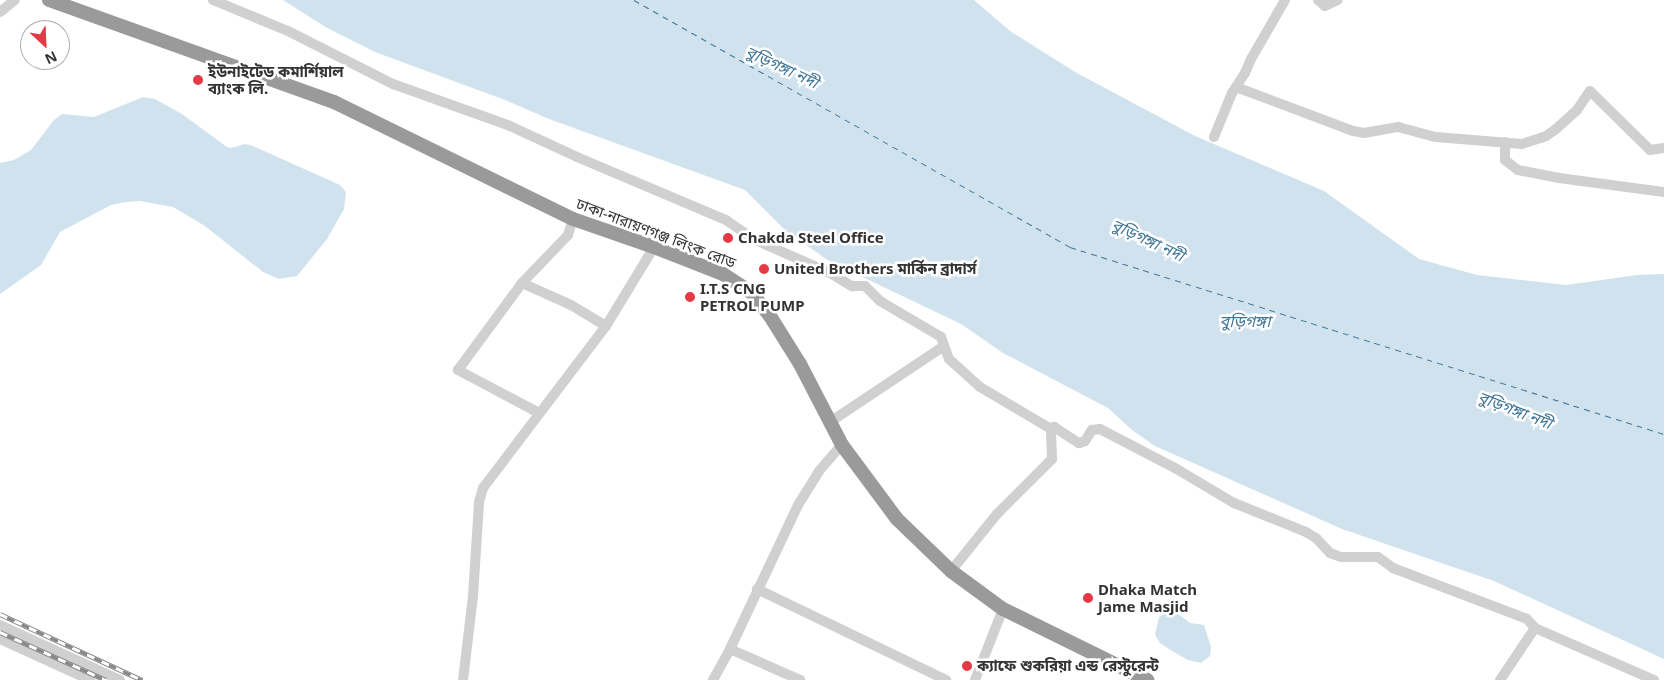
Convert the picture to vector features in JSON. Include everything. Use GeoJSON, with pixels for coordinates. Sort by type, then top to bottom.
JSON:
{"type":"FeatureCollection","features":[{"type":"Feature","properties":{"kind":"highway","name":"ঢাকা-নারায়ণগঞ্জ লিংক রোড"},"geometry":{"type":"LineString","coordinates":[[49,0],[334,102],[573,219],[654,247],[723,274],[752,293],[770,316],[800,364],[842,445],[897,519],[951,571],[1003,609],[1147,680]]}},
{"type":"Feature","properties":{"kind":"street"},"geometry":{"type":"LineString","coordinates":[[0,12],[14,0]]}},
{"type":"Feature","properties":{"kind":"street"},"geometry":{"type":"LineString","coordinates":[[213,0],[288,31],[393,84],[510,126],[576,157],[726,220],[753,239],[830,273],[852,286],[865,286],[880,301],[941,336],[949,359],[980,387],[1052,429],[1054,427],[1079,443],[1085,441],[1092,430],[1100,429],[1175,468],[1234,504],[1306,532],[1316,538],[1330,553],[1340,557],[1378,557],[1392,568],[1527,619],[1535,628],[1654,680]]}},
{"type":"Feature","properties":{"kind":"street"},"geometry":{"type":"LineString","coordinates":[[1214,137],[1236,87],[1286,0]]}},
{"type":"Feature","properties":{"kind":"street"},"geometry":{"type":"LineString","coordinates":[[1318,0],[1325,6],[1338,0]]}},
{"type":"Feature","properties":{"kind":"street"},"geometry":{"type":"LineString","coordinates":[[1236,87],[1353,131],[1364,133],[1398,127],[1436,136],[1522,144],[1546,136],[1577,110],[1590,91],[1650,150],[1664,148]]}},
{"type":"Feature","properties":{"kind":"street"},"geometry":{"type":"LineString","coordinates":[[1505,142],[1505,160],[1518,170],[1559,178],[1664,192]]}},
{"type":"Feature","properties":{"kind":"street"},"geometry":{"type":"LineString","coordinates":[[539,413],[458,370],[522,283],[568,235],[573,219]]}},
{"type":"Feature","properties":{"kind":"street"},"geometry":{"type":"LineString","coordinates":[[463,680],[473,596],[479,502],[483,488],[606,326],[654,247]]}},
{"type":"Feature","properties":{"kind":"street"},"geometry":{"type":"LineString","coordinates":[[522,283],[571,305],[606,326]]}},
{"type":"Feature","properties":{"kind":"street"},"geometry":{"type":"LineString","coordinates":[[830,422],[944,346]]}},
{"type":"Feature","properties":{"kind":"street"},"geometry":{"type":"LineString","coordinates":[[951,571],[997,514],[1052,459],[1052,429]]}},
{"type":"Feature","properties":{"kind":"street"},"geometry":{"type":"LineString","coordinates":[[713,680],[730,650],[798,505],[819,471],[842,445]]}},
{"type":"Feature","properties":{"kind":"street"},"geometry":{"type":"LineString","coordinates":[[757,589],[946,680]]}},
{"type":"Feature","properties":{"kind":"street"},"geometry":{"type":"LineString","coordinates":[[975,680],[1003,609]]}},
{"type":"Feature","properties":{"kind":"street"},"geometry":{"type":"LineString","coordinates":[[0,625],[120,680]]}},
{"type":"Feature","properties":{"kind":"street"},"geometry":{"type":"LineString","coordinates":[[1500,680],[1535,628]]}},
{"type":"Feature","properties":{"kind":"street"},"geometry":{"type":"LineString","coordinates":[[0,639],[90,680]]}},
{"type":"Feature","properties":{"kind":"street"},"geometry":{"type":"LineString","coordinates":[[730,650],[800,680]]}},
{"type":"Feature","properties":{"kind":"water","name":"বুড়িগঙ্গা"},"geometry":{"type":"Polygon","coordinates":[[[283,0],[974,0],[1010,31],[1075,72],[1195,136],[1324,191],[1419,259],[1477,275],[1566,285],[1637,275],[1664,274],[1664,659],[1494,581],[1342,529],[1155,446],[1132,430],[1108,408],[1003,353],[961,324],[829,261],[785,230],[745,190],[549,119],[505,100],[375,52],[327,28],[283,0]]]}},
{"type":"Feature","properties":{"kind":"water"},"geometry":{"type":"Polygon","coordinates":[[[143,97],[155,99],[182,114],[227,147],[231,148],[245,144],[253,146],[340,185],[346,192],[344,209],[327,239],[297,276],[279,279],[263,272],[205,226],[173,207],[140,201],[125,202],[111,205],[60,232],[41,265],[0,294],[0,163],[14,160],[31,150],[54,120],[62,114],[94,117],[143,97]]]}},
{"type":"Feature","properties":{"kind":"water"},"geometry":{"type":"Polygon","coordinates":[[[1172,609],[1190,623],[1204,625],[1211,647],[1210,656],[1201,663],[1188,660],[1172,651],[1160,643],[1155,635],[1159,617],[1172,609]]]}},
{"type":"Feature","properties":{"kind":"ferry route"},"geometry":{"type":"LineString","coordinates":[[634,0],[1070,247],[1664,434]]}},
{"type":"Feature","properties":{"kind":"railway"},"geometry":{"type":"LineString","coordinates":[[0,614],[142,680]]}},
{"type":"Feature","properties":{"kind":"railway"},"geometry":{"type":"LineString","coordinates":[[0,632],[106,680]]}},
{"type":"Feature","properties":{"kind":"place","name":"ইউনাইটেড কমার্শিয়াল ব্যাংক লি."},"geometry":{"type":"Point","coordinates":[198,80]}},
{"type":"Feature","properties":{"kind":"place","name":"Chakda Steel Office"},"geometry":{"type":"Point","coordinates":[728,238]}},
{"type":"Feature","properties":{"kind":"place","name":"United Brothers মার্কিন ব্রাদার্স"},"geometry":{"type":"Point","coordinates":[764,269]}},
{"type":"Feature","properties":{"kind":"place","name":"I.T.S CNG PETROL PUMP"},"geometry":{"type":"Point","coordinates":[690,297]}},
{"type":"Feature","properties":{"kind":"place","name":"Dhaka Match Jame Masjid"},"geometry":{"type":"Point","coordinates":[1088,598]}},
{"type":"Feature","properties":{"kind":"place","name":"ক্যাফে শুকরিয়া এন্ড রেস্টুরেন্ট"},"geometry":{"type":"Point","coordinates":[967,666]}},
{"type":"Feature","properties":{"kind":"water label","name":"বুড়িগঙ্গা নদী"},"geometry":{"type":"Point","coordinates":[782,67]}},
{"type":"Feature","properties":{"kind":"water label","name":"বুড়িগঙ্গা নদী"},"geometry":{"type":"Point","coordinates":[1148,240]}},
{"type":"Feature","properties":{"kind":"water label","name":"বুড়িগঙ্গা নদী"},"geometry":{"type":"Point","coordinates":[1515,410]}}]}
